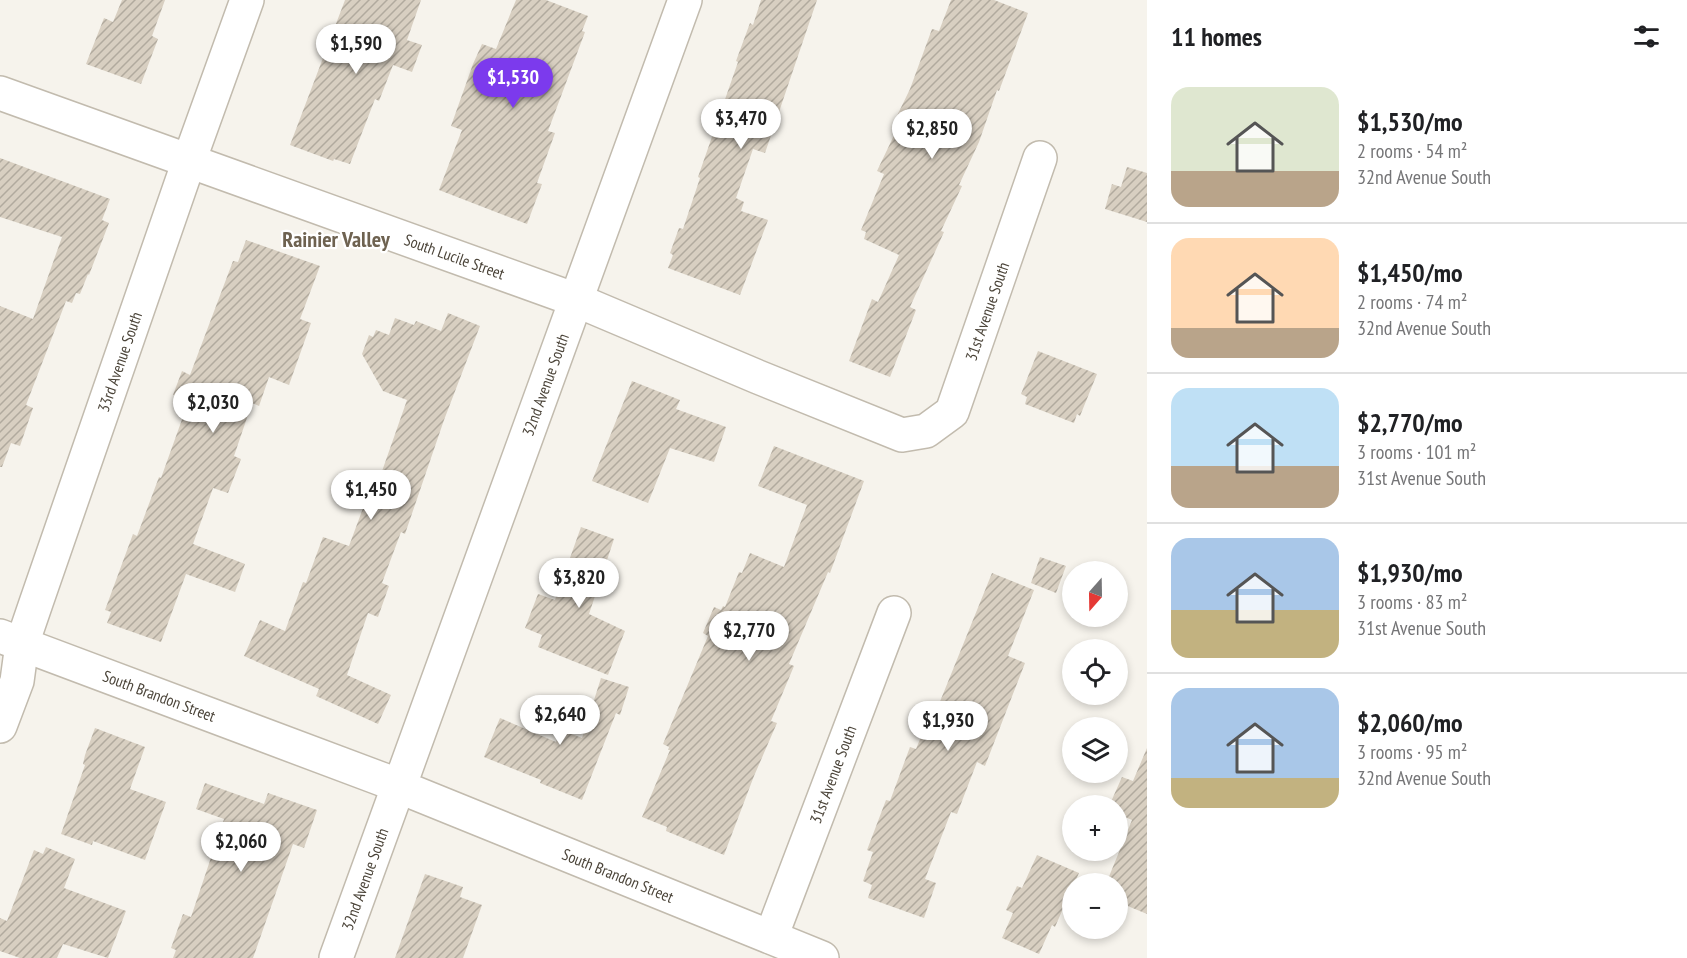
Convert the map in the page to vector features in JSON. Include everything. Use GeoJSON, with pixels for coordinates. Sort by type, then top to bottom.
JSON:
{"type":"FeatureCollection","features":[{"type":"Feature","properties":{"kind":"street","name":"33rd Avenue South"},"geometry":{"type":"LineString","coordinates":[[0,726],[16,681],[11,640],[247,0]]}},
{"type":"Feature","properties":{"kind":"street","name":"32nd Avenue South"},"geometry":{"type":"LineString","coordinates":[[336,958],[685,0]]}},
{"type":"Feature","properties":{"kind":"street","name":"South Lucile Street"},"geometry":{"type":"LineString","coordinates":[[0,93],[576,300],[902,435]]}},
{"type":"Feature","properties":{"kind":"street","name":"31st Avenue South"},"geometry":{"type":"LineString","coordinates":[[902,435],[926,431],[952,412],[1040,158]]}},
{"type":"Feature","properties":{"kind":"street","name":"31st Avenue South"},"geometry":{"type":"LineString","coordinates":[[771,937],[894,613]]}},
{"type":"Feature","properties":{"kind":"street","name":"South Brandon Street"},"geometry":{"type":"LineString","coordinates":[[11,640],[399,786],[822,958]]}},
{"type":"Feature","properties":{"kind":"building"},"geometry":{"type":"Polygon","coordinates":[[[122,0],[165,0],[152,36],[158,39],[141,84],[86,64],[104,18],[113,22],[122,0]]]}},
{"type":"Feature","properties":{"kind":"building"},"geometry":{"type":"Polygon","coordinates":[[[345,0],[421,0],[407,40],[422,45],[412,72],[393,65],[379,101],[375,99],[350,164],[334,159],[333,161],[290,145],[345,0]]]}},
{"type":"Feature","properties":{"kind":"building"},"geometry":{"type":"Polygon","coordinates":[[[516,0],[546,0],[588,16],[582,31],[585,32],[548,131],[555,133],[537,183],[542,184],[527,224],[439,190],[462,130],[451,126],[473,64],[482,44],[496,49],[516,0]]]}},
{"type":"Feature","properties":{"kind":"building"},"geometry":{"type":"Polygon","coordinates":[[[761,0],[817,0],[765,153],[753,149],[736,198],[744,202],[741,211],[768,220],[740,295],[668,268],[673,255],[670,253],[679,228],[683,229],[700,178],[698,177],[738,62],[736,61],[750,23],[753,25],[761,0]]]}},
{"type":"Feature","properties":{"kind":"building"},"geometry":{"type":"Polygon","coordinates":[[[951,0],[994,0],[1028,13],[979,142],[959,185],[962,186],[941,231],[944,232],[910,307],[916,310],[890,377],[849,361],[872,299],[878,302],[899,255],[864,239],[866,232],[861,230],[884,174],[877,171],[898,127],[893,124],[910,89],[932,29],[939,31],[951,0]]]}},
{"type":"Feature","properties":{"kind":"building"},"geometry":{"type":"Polygon","coordinates":[[[0,158],[110,199],[102,220],[109,223],[89,275],[80,294],[76,293],[72,303],[66,301],[26,405],[33,408],[20,446],[11,443],[2,467],[0,467],[0,306],[33,319],[62,237],[0,217],[0,158]]]}},
{"type":"Feature","properties":{"kind":"building"},"geometry":{"type":"Polygon","coordinates":[[[1127,167],[1147,173],[1147,222],[1105,209],[1112,184],[1121,187],[1127,167]]]}},
{"type":"Feature","properties":{"kind":"building"},"geometry":{"type":"Polygon","coordinates":[[[246,240],[320,266],[300,319],[311,323],[289,385],[269,377],[259,406],[252,403],[234,456],[241,459],[228,493],[213,488],[193,544],[245,564],[235,592],[186,574],[161,642],[107,623],[111,612],[105,610],[133,534],[137,536],[159,477],[161,478],[189,400],[173,395],[182,371],[190,375],[233,261],[238,262],[246,240]]]}},
{"type":"Feature","properties":{"kind":"building"},"geometry":{"type":"Polygon","coordinates":[[[448,313],[480,326],[444,420],[405,534],[401,532],[382,583],[389,586],[378,617],[368,613],[347,675],[391,695],[378,724],[316,696],[319,689],[244,656],[260,620],[285,631],[323,537],[349,546],[369,492],[374,494],[407,400],[383,391],[362,354],[369,335],[373,337],[376,330],[389,335],[395,318],[414,325],[416,321],[441,331],[448,313]]]}},
{"type":"Feature","properties":{"kind":"building"},"geometry":{"type":"Polygon","coordinates":[[[1038,351],[1097,374],[1080,416],[1077,414],[1074,423],[1025,404],[1027,397],[1021,394],[1038,351]]]}},
{"type":"Feature","properties":{"kind":"building"},"geometry":{"type":"Polygon","coordinates":[[[632,381],[680,400],[676,409],[726,427],[714,462],[670,448],[648,503],[592,481],[632,381]]]}},
{"type":"Feature","properties":{"kind":"building"},"geometry":{"type":"Polygon","coordinates":[[[774,446],[864,481],[830,573],[828,572],[789,664],[794,666],[771,721],[777,723],[724,855],[666,831],[667,827],[642,817],[670,750],[663,744],[708,636],[703,633],[714,607],[721,610],[723,606],[725,607],[739,572],[742,573],[750,553],[784,567],[807,505],[758,486],[774,446]]]}},
{"type":"Feature","properties":{"kind":"building"},"geometry":{"type":"Polygon","coordinates":[[[581,527],[614,539],[589,614],[625,631],[608,675],[538,647],[542,635],[525,628],[538,594],[555,600],[581,527]]]}},
{"type":"Feature","properties":{"kind":"building"},"geometry":{"type":"Polygon","coordinates":[[[1040,557],[1062,565],[1062,577],[1056,593],[1031,583],[1040,557]]]}},
{"type":"Feature","properties":{"kind":"building"},"geometry":{"type":"Polygon","coordinates":[[[992,573],[1034,590],[1008,656],[1025,663],[985,766],[977,762],[957,814],[951,812],[925,879],[936,883],[924,918],[868,898],[872,885],[863,881],[873,852],[867,850],[886,800],[890,801],[910,747],[916,749],[935,702],[939,704],[992,573]]]}},
{"type":"Feature","properties":{"kind":"building"},"geometry":{"type":"Polygon","coordinates":[[[601,678],[629,687],[620,715],[616,713],[582,800],[540,783],[541,780],[484,757],[500,718],[556,742],[561,730],[582,738],[601,678]]]}},
{"type":"Feature","properties":{"kind":"building"},"geometry":{"type":"Polygon","coordinates":[[[95,728],[145,747],[130,789],[166,802],[145,860],[93,841],[92,845],[61,834],[95,728]]]}},
{"type":"Feature","properties":{"kind":"building"},"geometry":{"type":"Polygon","coordinates":[[[1147,748],[1147,914],[1128,906],[1128,873],[1110,873],[1115,861],[1128,861],[1128,830],[1132,820],[1128,818],[1128,795],[1114,795],[1119,783],[1128,783],[1128,779],[1133,781],[1147,748]]]}},
{"type":"Feature","properties":{"kind":"building"},"geometry":{"type":"Polygon","coordinates":[[[205,783],[264,804],[268,793],[317,810],[304,848],[293,844],[253,958],[173,958],[176,950],[171,948],[183,914],[191,917],[224,819],[196,809],[205,783]]]}},
{"type":"Feature","properties":{"kind":"building"},"geometry":{"type":"Polygon","coordinates":[[[46,847],[75,859],[64,888],[126,911],[108,958],[63,944],[57,958],[20,958],[0,951],[0,918],[7,921],[34,850],[43,854],[46,847]]]}},
{"type":"Feature","properties":{"kind":"building"},"geometry":{"type":"Polygon","coordinates":[[[1037,855],[1079,873],[1062,873],[1062,911],[1055,927],[1052,925],[1039,954],[1002,938],[1013,913],[1006,910],[1017,886],[1022,888],[1037,855]]]}},
{"type":"Feature","properties":{"kind":"building"},"geometry":{"type":"Polygon","coordinates":[[[425,874],[463,887],[460,897],[482,905],[463,958],[395,958],[425,874]]]}},
{"type":"Feature","properties":{"kind":"district","name":"Rainier Valley"},"geometry":{"type":"Point","coordinates":[336,239]}}]}
